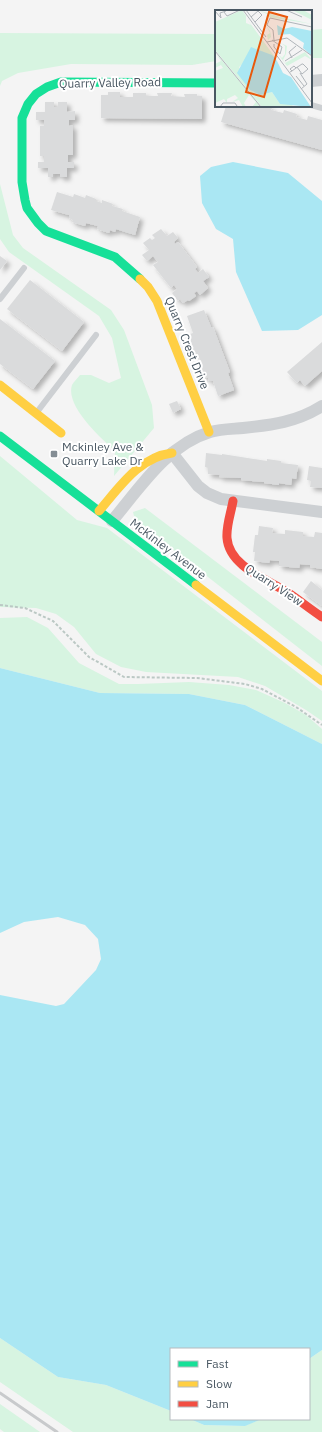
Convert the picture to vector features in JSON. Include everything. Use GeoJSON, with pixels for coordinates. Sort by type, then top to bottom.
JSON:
{"type":"FeatureCollection","features":[{"type":"Feature","properties":{"kind":"street"},"geometry":{"type":"LineString","coordinates":[[312,81],[322,80]]}},
{"type":"Feature","properties":{"kind":"street","name":"Quarry Valley Road"},"geometry":{"type":"LineString","coordinates":[[22,118],[28,104],[38,91],[49,85],[61,82],[215,83]]}},
{"type":"Feature","properties":{"kind":"street","name":"Quarry Crest Drive"},"geometry":{"type":"LineString","coordinates":[[22,118],[22,195],[29,214],[37,224],[46,231],[115,256],[148,287],[158,301],[209,432]]}},
{"type":"Feature","properties":{"kind":"street"},"geometry":{"type":"LineString","coordinates":[[0,385],[60,433]]}},
{"type":"Feature","properties":{"kind":"street"},"geometry":{"type":"LineString","coordinates":[[112,521],[149,476],[172,453],[190,440],[209,432],[288,421],[298,418],[322,406]]}},
{"type":"Feature","properties":{"kind":"street","name":"McKinley Avenue"},"geometry":{"type":"LineString","coordinates":[[0,436],[322,682]]}},
{"type":"Feature","properties":{"kind":"street"},"geometry":{"type":"LineString","coordinates":[[98,511],[140,467],[160,454],[172,453]]}},
{"type":"Feature","properties":{"kind":"street"},"geometry":{"type":"LineString","coordinates":[[172,453],[198,486],[208,493],[233,501],[322,512]]}},
{"type":"Feature","properties":{"kind":"street","name":"Quarry View"},"geometry":{"type":"LineString","coordinates":[[233,501],[227,538],[232,551],[238,559],[252,572],[284,590],[322,617]]}},
{"type":"Feature","properties":{"kind":"lane"},"geometry":{"type":"LineString","coordinates":[[312,105],[322,108]]}},
{"type":"Feature","properties":{"kind":"lane"},"geometry":{"type":"LineString","coordinates":[[0,299],[24,268]]}},
{"type":"Feature","properties":{"kind":"lane"},"geometry":{"type":"LineString","coordinates":[[36,413],[96,335]]}},
{"type":"Feature","properties":{"kind":"lane"},"geometry":{"type":"LineString","coordinates":[[140,467],[149,476]]}},
{"type":"Feature","properties":{"kind":"path"},"geometry":{"type":"LineString","coordinates":[[0,605],[25,608],[53,621],[89,656],[124,677],[197,678],[245,684],[262,689],[296,706],[322,725]]}},
{"type":"Feature","properties":{"kind":"green space"},"geometry":{"type":"Polygon","coordinates":[[[322,29],[322,58],[312,58],[312,30],[322,29]]]}},
{"type":"Feature","properties":{"kind":"green space"},"geometry":{"type":"Polygon","coordinates":[[[0,33],[215,34],[215,61],[192,65],[71,64],[18,73],[2,81],[0,86],[0,33]]]}},
{"type":"Feature","properties":{"kind":"green space"},"geometry":{"type":"Polygon","coordinates":[[[0,184],[13,235],[23,248],[111,310],[124,330],[152,405],[154,428],[114,476],[115,451],[93,430],[79,412],[71,393],[72,385],[80,375],[91,375],[109,383],[121,378],[112,338],[99,316],[9,252],[0,239],[0,184]]]}},
{"type":"Feature","properties":{"kind":"green space"},"geometry":{"type":"Polygon","coordinates":[[[0,456],[77,520],[107,528],[322,691],[322,721],[265,686],[238,677],[146,672],[121,667],[96,654],[74,627],[56,614],[36,608],[0,607],[0,456]]]}},
{"type":"Feature","properties":{"kind":"green space"},"geometry":{"type":"Polygon","coordinates":[[[145,508],[322,642],[322,666],[135,520],[133,512],[145,508]]]}},
{"type":"Feature","properties":{"kind":"green space"},"geometry":{"type":"Polygon","coordinates":[[[27,617],[48,628],[79,663],[119,684],[189,682],[229,685],[256,690],[285,703],[306,715],[322,729],[322,744],[245,705],[189,694],[100,693],[0,668],[0,618],[27,617]]]}},
{"type":"Feature","properties":{"kind":"green space"},"geometry":{"type":"Polygon","coordinates":[[[0,1338],[58,1377],[106,1385],[170,1411],[170,1420],[192,1420],[204,1425],[244,1426],[259,1420],[310,1420],[310,1358],[322,1350],[322,1432],[73,1432],[0,1382],[0,1338]]]}},
{"type":"Feature","properties":{"kind":"green space"},"geometry":{"type":"Polygon","coordinates":[[[0,1404],[40,1432],[4,1432],[0,1429],[0,1404]]]}},
{"type":"Feature","properties":{"kind":"water"},"geometry":{"type":"Polygon","coordinates":[[[233,162],[288,173],[322,201],[322,315],[298,330],[262,331],[236,272],[233,239],[216,229],[202,203],[200,176],[211,167],[233,162]]]}},
{"type":"Feature","properties":{"kind":"water"},"geometry":{"type":"Polygon","coordinates":[[[0,668],[100,693],[189,694],[245,705],[322,744],[322,1350],[310,1358],[310,1348],[170,1348],[170,1411],[106,1385],[58,1377],[0,1338],[0,995],[56,1006],[64,1004],[96,970],[101,959],[98,939],[85,925],[58,917],[24,922],[0,933],[0,668]]]}},
{"type":"Feature","properties":{"kind":"water"},"geometry":{"type":"Polygon","coordinates":[[[192,1420],[260,1420],[245,1426],[204,1425],[192,1420]]]}},
{"type":"Feature","properties":{"kind":"building"},"geometry":{"type":"Polygon","coordinates":[[[108,92],[120,92],[120,97],[133,97],[133,93],[146,93],[146,96],[158,96],[157,93],[172,93],[171,96],[185,97],[184,94],[197,94],[197,96],[202,96],[202,119],[101,118],[101,95],[108,95],[108,92]]]}},
{"type":"Feature","properties":{"kind":"building"},"geometry":{"type":"Polygon","coordinates":[[[45,102],[54,102],[54,107],[58,107],[58,102],[67,102],[67,112],[75,111],[75,120],[69,120],[69,126],[73,125],[73,155],[68,155],[68,162],[74,162],[74,168],[67,168],[67,177],[60,177],[60,174],[53,174],[53,177],[48,177],[48,168],[38,168],[38,162],[44,162],[44,156],[40,156],[40,126],[44,126],[44,120],[36,120],[36,112],[45,112],[45,102]]]}},
{"type":"Feature","properties":{"kind":"building"},"geometry":{"type":"Polygon","coordinates":[[[226,107],[269,107],[272,108],[271,110],[283,113],[284,110],[297,114],[296,117],[307,120],[308,116],[322,120],[322,150],[221,122],[226,107]]]}},
{"type":"Feature","properties":{"kind":"building"},"geometry":{"type":"Polygon","coordinates":[[[57,192],[73,197],[74,194],[85,198],[86,195],[102,203],[102,200],[113,204],[112,206],[123,209],[122,211],[140,217],[135,235],[116,229],[115,232],[110,230],[109,233],[97,229],[98,226],[86,223],[85,226],[72,222],[73,220],[69,218],[69,215],[51,210],[57,192]]]}},
{"type":"Feature","properties":{"kind":"building"},"geometry":{"type":"Polygon","coordinates":[[[161,229],[167,236],[173,232],[178,238],[174,242],[175,244],[178,242],[197,267],[195,269],[198,273],[203,269],[209,277],[203,281],[208,288],[200,295],[197,291],[194,293],[196,296],[189,301],[188,300],[183,303],[180,299],[178,301],[172,293],[177,289],[174,285],[171,288],[153,265],[158,262],[153,256],[147,261],[142,255],[149,250],[143,243],[150,238],[152,240],[155,238],[152,235],[161,229]]]}},
{"type":"Feature","properties":{"kind":"building"},"geometry":{"type":"Polygon","coordinates":[[[0,256],[7,261],[0,270],[0,256]]]}},
{"type":"Feature","properties":{"kind":"building"},"geometry":{"type":"Polygon","coordinates":[[[30,280],[84,322],[62,351],[7,309],[30,280]]]}},
{"type":"Feature","properties":{"kind":"building"},"geometry":{"type":"Polygon","coordinates":[[[204,310],[211,327],[213,327],[230,372],[228,373],[234,390],[218,396],[213,381],[209,381],[208,377],[204,378],[198,364],[201,362],[198,354],[195,355],[189,340],[191,339],[190,334],[193,333],[187,316],[204,310]]]}},
{"type":"Feature","properties":{"kind":"building"},"geometry":{"type":"Polygon","coordinates":[[[0,319],[55,361],[33,389],[0,364],[0,319]]]}},
{"type":"Feature","properties":{"kind":"building"},"geometry":{"type":"Polygon","coordinates":[[[322,342],[322,371],[305,386],[300,380],[297,383],[287,372],[322,342]]]}},
{"type":"Feature","properties":{"kind":"building"},"geometry":{"type":"Polygon","coordinates":[[[177,401],[181,409],[173,413],[169,404],[177,401]]]}},
{"type":"Feature","properties":{"kind":"building"},"geometry":{"type":"Polygon","coordinates":[[[206,453],[267,461],[267,459],[281,461],[281,463],[298,465],[296,479],[292,478],[291,485],[279,483],[279,485],[241,480],[241,478],[219,477],[220,475],[208,474],[208,468],[205,467],[206,453]]]}},
{"type":"Feature","properties":{"kind":"building"},"geometry":{"type":"Polygon","coordinates":[[[309,466],[322,468],[322,488],[310,487],[311,481],[307,480],[309,466]]]}},
{"type":"Feature","properties":{"kind":"building"},"geometry":{"type":"Polygon","coordinates":[[[259,526],[273,528],[272,533],[285,534],[285,530],[303,532],[303,536],[314,537],[315,532],[322,533],[322,569],[310,567],[310,565],[300,564],[299,568],[279,566],[279,561],[270,560],[269,563],[254,561],[255,552],[253,552],[255,535],[258,535],[259,526]]]}},
{"type":"Feature","properties":{"kind":"building"},"geometry":{"type":"Polygon","coordinates":[[[311,581],[322,590],[322,606],[303,592],[311,581]]]}},
{"type":"Feature","properties":{"kind":"railway"},"geometry":{"type":"LineString","coordinates":[[0,1393],[57,1432]]}},
{"type":"Feature","properties":{"kind":"traffic: fast"},"geometry":{"type":"LineString","coordinates":[[140,279],[115,257],[46,231],[27,208],[22,182],[22,118],[28,104],[36,94],[47,87],[61,82],[215,83]]}},
{"type":"Feature","properties":{"kind":"traffic: fast"},"geometry":{"type":"LineString","coordinates":[[0,436],[196,585]]}},
{"type":"Feature","properties":{"kind":"traffic: slow"},"geometry":{"type":"LineString","coordinates":[[140,279],[148,287],[157,301],[209,432]]}},
{"type":"Feature","properties":{"kind":"traffic: slow"},"geometry":{"type":"LineString","coordinates":[[0,385],[61,433]]}},
{"type":"Feature","properties":{"kind":"traffic: slow"},"geometry":{"type":"LineString","coordinates":[[99,511],[122,484],[140,467],[160,456],[172,453]]}},
{"type":"Feature","properties":{"kind":"traffic: slow"},"geometry":{"type":"LineString","coordinates":[[196,585],[322,681]]}},
{"type":"Feature","properties":{"kind":"traffic: jam"},"geometry":{"type":"LineString","coordinates":[[233,501],[228,524],[227,538],[229,548],[234,556],[250,571],[287,592],[322,617]]}},
{"type":"Feature","properties":{"kind":"place","name":"Mckinley Ave & Quarry Lake Dr"},"geometry":{"type":"Point","coordinates":[54,454]}}]}
